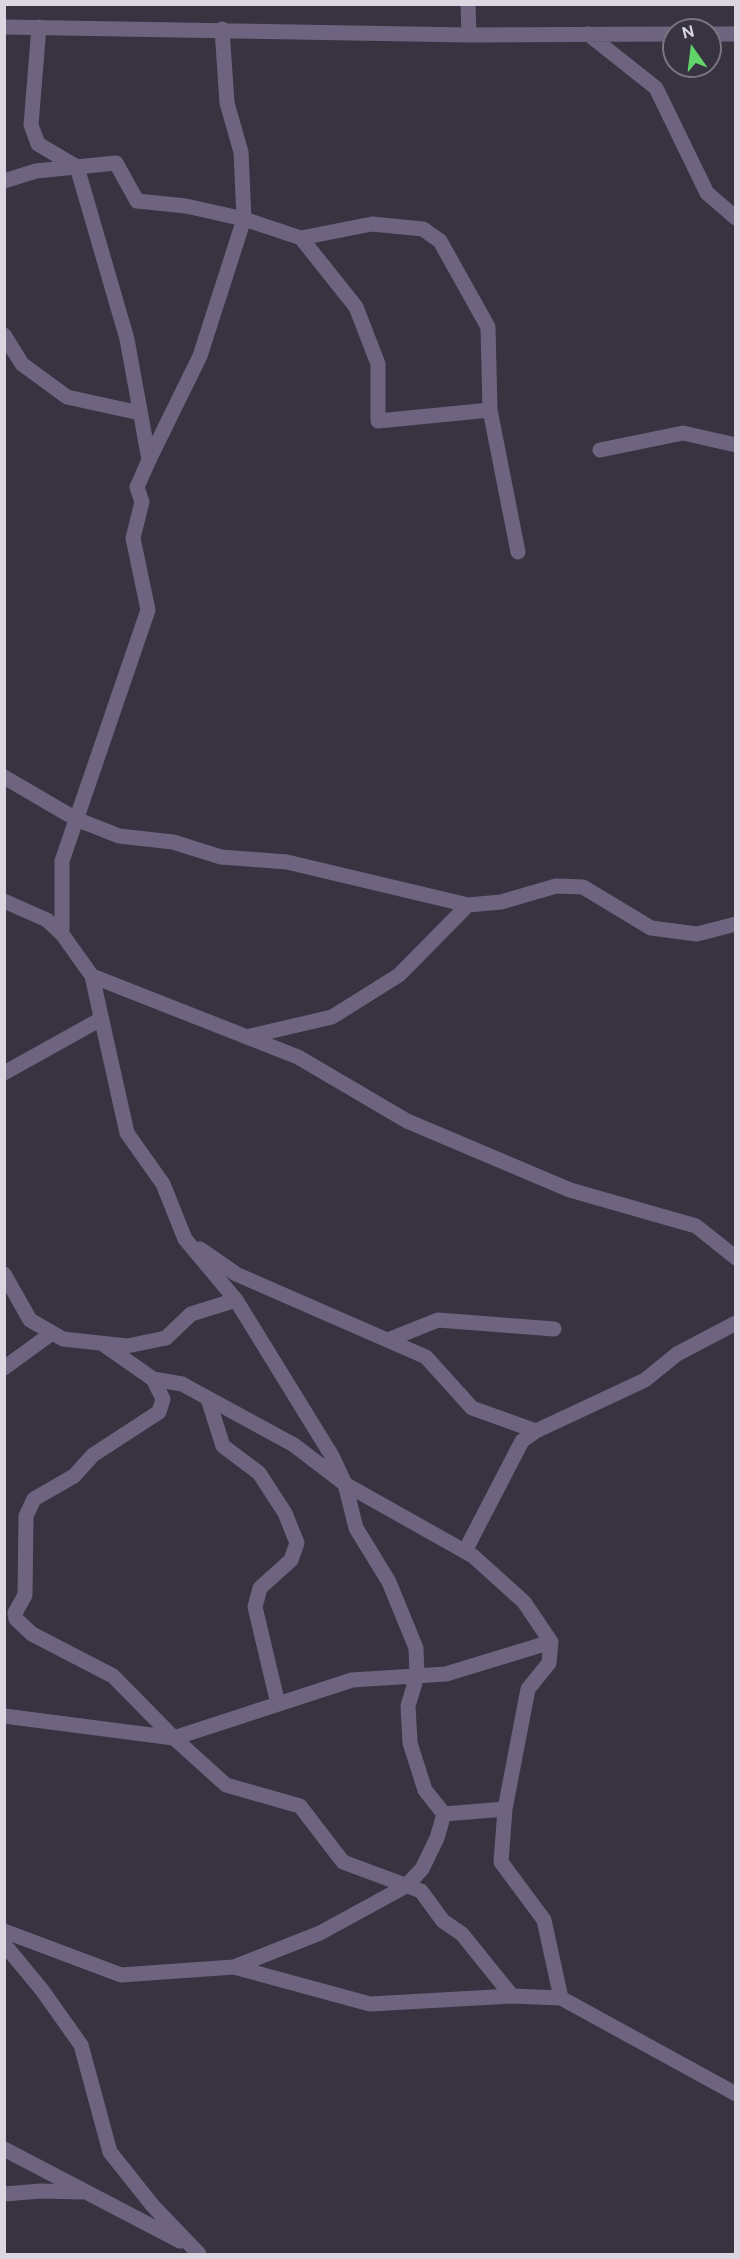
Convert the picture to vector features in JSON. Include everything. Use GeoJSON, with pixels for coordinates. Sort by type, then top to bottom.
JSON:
{"type":"FeatureCollection","features":[{"type":"Feature","properties":{"kind":"street"},"geometry":{"type":"LineString","coordinates":[[468,4],[470,35]]}},
{"type":"Feature","properties":{"kind":"street"},"geometry":{"type":"LineString","coordinates":[[4,27],[470,35],[662,34]]}},
{"type":"Feature","properties":{"kind":"street"},"geometry":{"type":"LineString","coordinates":[[39,27],[31,125],[38,144],[77,167],[127,339],[149,460]]}},
{"type":"Feature","properties":{"kind":"street"},"geometry":{"type":"LineString","coordinates":[[63,934],[62,861],[148,610],[133,538],[142,502],[137,487],[200,356],[244,219],[241,152],[227,103],[222,29]]}},
{"type":"Feature","properties":{"kind":"street"},"geometry":{"type":"LineString","coordinates":[[588,34],[656,88],[707,193],[735,218]]}},
{"type":"Feature","properties":{"kind":"street"},"geometry":{"type":"LineString","coordinates":[[4,181],[36,171],[116,163],[137,201],[186,206],[244,219],[301,238],[372,225],[423,228],[440,241],[488,327],[490,410],[518,552]]}},
{"type":"Feature","properties":{"kind":"street"},"geometry":{"type":"LineString","coordinates":[[301,238],[356,307],[378,364],[378,421],[490,410]]}},
{"type":"Feature","properties":{"kind":"street"},"geometry":{"type":"LineString","coordinates":[[4,335],[22,364],[67,397],[140,413]]}},
{"type":"Feature","properties":{"kind":"street"},"geometry":{"type":"LineString","coordinates":[[600,450],[682,433],[735,445]]}},
{"type":"Feature","properties":{"kind":"street"},"geometry":{"type":"LineString","coordinates":[[4,777],[76,819],[119,836],[172,842],[221,857],[287,862],[468,905],[501,902],[556,886],[583,887],[651,928],[697,934],[735,924]]}},
{"type":"Feature","properties":{"kind":"street"},"geometry":{"type":"LineString","coordinates":[[4,900],[47,920],[63,934],[92,976],[128,1133],[163,1184],[185,1239],[236,1300],[332,1456],[345,1484],[356,1528],[389,1582],[416,1648],[417,1676],[408,1706],[410,1743],[425,1791],[444,1814]]}},
{"type":"Feature","properties":{"kind":"street"},"geometry":{"type":"LineString","coordinates":[[246,1037],[332,1017],[399,975],[468,905]]}},
{"type":"Feature","properties":{"kind":"street"},"geometry":{"type":"LineString","coordinates":[[92,976],[298,1057],[407,1121],[570,1190],[696,1226],[735,1258]]}},
{"type":"Feature","properties":{"kind":"street"},"geometry":{"type":"LineString","coordinates":[[4,1073],[101,1019]]}},
{"type":"Feature","properties":{"kind":"street"},"geometry":{"type":"LineString","coordinates":[[185,1239],[236,1274],[426,1356],[472,1408],[536,1431]]}},
{"type":"Feature","properties":{"kind":"street"},"geometry":{"type":"LineString","coordinates":[[4,1274],[30,1320],[63,1339],[103,1344],[127,1346],[166,1338],[192,1314],[236,1300]]}},
{"type":"Feature","properties":{"kind":"street"},"geometry":{"type":"LineString","coordinates":[[388,1340],[438,1320],[554,1329]]}},
{"type":"Feature","properties":{"kind":"street"},"geometry":{"type":"LineString","coordinates":[[465,1551],[522,1441],[536,1431],[645,1380],[677,1354],[735,1323]]}},
{"type":"Feature","properties":{"kind":"street"},"geometry":{"type":"LineString","coordinates":[[4,1368],[52,1333]]}},
{"type":"Feature","properties":{"kind":"street"},"geometry":{"type":"LineString","coordinates":[[103,1344],[153,1379],[182,1384],[294,1445],[345,1484],[465,1551],[524,1602],[551,1642],[549,1663],[528,1689],[505,1809],[501,1862],[544,1920],[561,1998]]}},
{"type":"Feature","properties":{"kind":"street"},"geometry":{"type":"LineString","coordinates":[[153,1379],[163,1399],[159,1412],[93,1455],[74,1476],[34,1499],[26,1516],[25,1595],[15,1613],[16,1619],[32,1634],[112,1677],[226,1785],[300,1806],[343,1862],[421,1891],[443,1921],[462,1934],[512,1996]]}},
{"type":"Feature","properties":{"kind":"street"},"geometry":{"type":"LineString","coordinates":[[208,1399],[223,1446],[259,1473],[285,1513],[297,1543],[291,1560],[260,1588],[255,1607],[279,1704]]}},
{"type":"Feature","properties":{"kind":"street"},"geometry":{"type":"LineString","coordinates":[[4,1716],[174,1738],[352,1680],[446,1674],[551,1642]]}},
{"type":"Feature","properties":{"kind":"street"},"geometry":{"type":"LineString","coordinates":[[444,1814],[505,1809]]}},
{"type":"Feature","properties":{"kind":"street"},"geometry":{"type":"LineString","coordinates":[[4,1931],[121,1975],[234,1967],[320,1933],[405,1886],[422,1869],[437,1839],[444,1814]]}},
{"type":"Feature","properties":{"kind":"street"},"geometry":{"type":"LineString","coordinates":[[4,1944],[42,1990],[81,2045],[110,2152],[153,2206],[195,2251]]}},
{"type":"Feature","properties":{"kind":"street"},"geometry":{"type":"LineString","coordinates":[[234,1967],[370,2004],[512,1996],[561,1998],[735,2094]]}},
{"type":"Feature","properties":{"kind":"street"},"geometry":{"type":"LineString","coordinates":[[4,2149],[195,2251]]}},
{"type":"Feature","properties":{"kind":"street"},"geometry":{"type":"LineString","coordinates":[[4,2194],[40,2191],[86,2192]]}}]}
